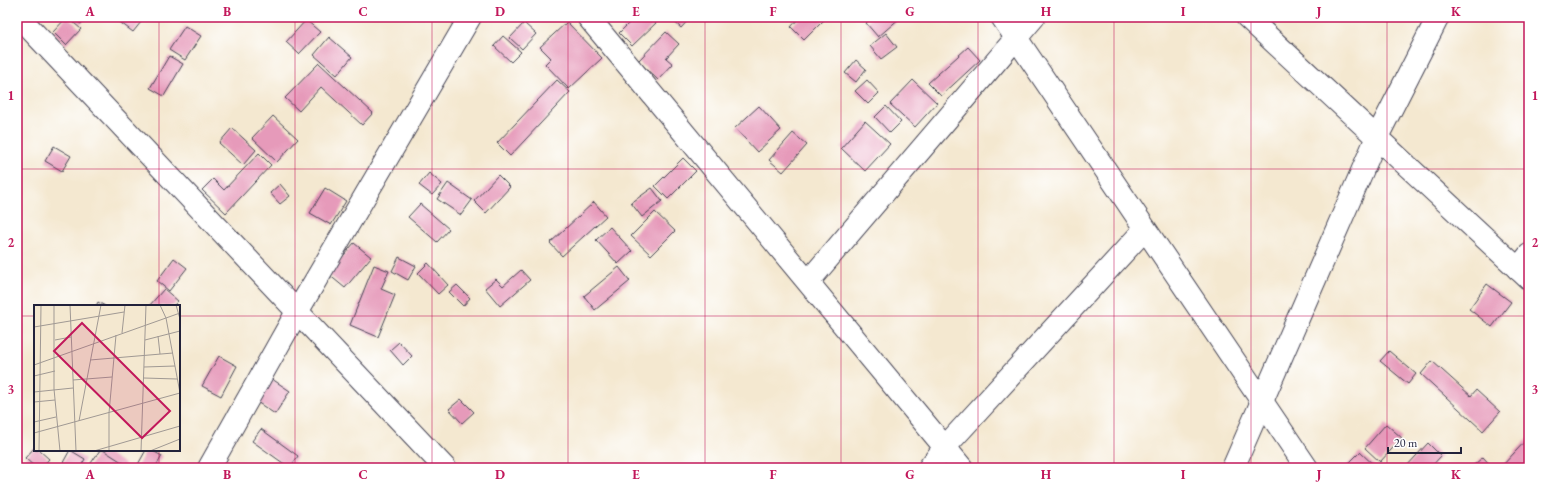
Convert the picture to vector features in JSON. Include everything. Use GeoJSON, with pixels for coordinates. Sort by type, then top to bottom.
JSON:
{"type":"FeatureCollection","features":[{"type":"Feature","properties":{"kind":"street"},"geometry":{"type":"LineString","coordinates":[[19,17],[445,468]]}},
{"type":"Feature","properties":{"kind":"street"},"geometry":{"type":"LineString","coordinates":[[209,468],[297,312],[470,17]]}},
{"type":"Feature","properties":{"kind":"street"},"geometry":{"type":"LineString","coordinates":[[588,17],[962,468]]}},
{"type":"Feature","properties":{"kind":"street"},"geometry":{"type":"LineString","coordinates":[[1002,17],[1307,468]]}},
{"type":"Feature","properties":{"kind":"street"},"geometry":{"type":"LineString","coordinates":[[808,282],[1034,17]]}},
{"type":"Feature","properties":{"kind":"street"},"geometry":{"type":"LineString","coordinates":[[1247,17],[1377,137],[1526,268]]}},
{"type":"Feature","properties":{"kind":"street"},"geometry":{"type":"LineString","coordinates":[[1233,468],[1377,137],[1438,17]]}},
{"type":"Feature","properties":{"kind":"street"},"geometry":{"type":"LineString","coordinates":[[929,468],[945,447],[1145,229]]}},
{"type":"Feature","properties":{"kind":"building"},"geometry":{"type":"Polygon","coordinates":[[[67,17],[81,29],[66,45],[53,32],[67,17]]]}},
{"type":"Feature","properties":{"kind":"building"},"geometry":{"type":"Polygon","coordinates":[[[70,17],[86,17],[81,24],[70,17]]]}},
{"type":"Feature","properties":{"kind":"building"},"geometry":{"type":"Polygon","coordinates":[[[113,17],[145,17],[133,32],[113,17]]]}},
{"type":"Feature","properties":{"kind":"building"},"geometry":{"type":"Polygon","coordinates":[[[635,17],[652,17],[657,22],[632,46],[619,33],[635,17]]]}},
{"type":"Feature","properties":{"kind":"building"},"geometry":{"type":"Polygon","coordinates":[[[669,17],[691,17],[681,28],[669,17]]]}},
{"type":"Feature","properties":{"kind":"building"},"geometry":{"type":"Polygon","coordinates":[[[800,17],[827,17],[804,40],[791,27],[800,17]]]}},
{"type":"Feature","properties":{"kind":"building"},"geometry":{"type":"Polygon","coordinates":[[[872,17],[901,17],[878,37],[866,23],[872,17]]]}},
{"type":"Feature","properties":{"kind":"building"},"geometry":{"type":"Polygon","coordinates":[[[306,20],[320,32],[299,54],[286,42],[306,20]]]}},
{"type":"Feature","properties":{"kind":"building"},"geometry":{"type":"Polygon","coordinates":[[[567,22],[602,58],[569,89],[545,64],[551,58],[540,47],[567,22]]]}},
{"type":"Feature","properties":{"kind":"building"},"geometry":{"type":"Polygon","coordinates":[[[524,23],[536,34],[522,49],[510,38],[524,23]]]}},
{"type":"Feature","properties":{"kind":"building"},"geometry":{"type":"Polygon","coordinates":[[[185,26],[201,36],[185,60],[169,50],[185,26]]]}},
{"type":"Feature","properties":{"kind":"building"},"geometry":{"type":"Polygon","coordinates":[[[666,32],[679,44],[666,58],[673,64],[658,80],[638,61],[666,32]]]}},
{"type":"Feature","properties":{"kind":"building"},"geometry":{"type":"Polygon","coordinates":[[[886,33],[897,47],[881,59],[870,46],[886,33]]]}},
{"type":"Feature","properties":{"kind":"building"},"geometry":{"type":"Polygon","coordinates":[[[503,36],[521,52],[511,62],[494,46],[503,36]]]}},
{"type":"Feature","properties":{"kind":"building"},"geometry":{"type":"Polygon","coordinates":[[[329,37],[352,57],[337,75],[314,55],[329,37]]]}},
{"type":"Feature","properties":{"kind":"building"},"geometry":{"type":"Polygon","coordinates":[[[968,47],[980,60],[941,96],[928,83],[968,47]]]}},
{"type":"Feature","properties":{"kind":"building"},"geometry":{"type":"Polygon","coordinates":[[[169,56],[183,64],[164,96],[150,88],[169,56]]]}},
{"type":"Feature","properties":{"kind":"building"},"geometry":{"type":"Polygon","coordinates":[[[856,60],[866,69],[856,82],[845,73],[856,60]]]}},
{"type":"Feature","properties":{"kind":"building"},"geometry":{"type":"Polygon","coordinates":[[[319,63],[373,113],[362,125],[321,87],[299,111],[285,98],[319,63]]]}},
{"type":"Feature","properties":{"kind":"building"},"geometry":{"type":"Polygon","coordinates":[[[557,80],[570,92],[510,156],[497,143],[557,80]]]}},
{"type":"Feature","properties":{"kind":"building"},"geometry":{"type":"Polygon","coordinates":[[[867,80],[879,93],[868,104],[855,91],[867,80]]]}},
{"type":"Feature","properties":{"kind":"building"},"geometry":{"type":"Polygon","coordinates":[[[913,80],[937,103],[915,127],[890,104],[913,80]]]}},
{"type":"Feature","properties":{"kind":"building"},"geometry":{"type":"Polygon","coordinates":[[[759,106],[781,130],[757,152],[735,128],[759,106]]]}},
{"type":"Feature","properties":{"kind":"building"},"geometry":{"type":"Polygon","coordinates":[[[886,106],[901,122],[890,133],[875,117],[886,106]]]}},
{"type":"Feature","properties":{"kind":"building"},"geometry":{"type":"Polygon","coordinates":[[[273,116],[298,139],[277,162],[252,138],[273,116]]]}},
{"type":"Feature","properties":{"kind":"building"},"geometry":{"type":"Polygon","coordinates":[[[865,121],[890,144],[865,171],[841,148],[865,121]]]}},
{"type":"Feature","properties":{"kind":"building"},"geometry":{"type":"Polygon","coordinates":[[[232,128],[256,150],[243,165],[219,143],[232,128]]]}},
{"type":"Feature","properties":{"kind":"building"},"geometry":{"type":"Polygon","coordinates":[[[793,133],[807,145],[783,172],[769,160],[793,133]]]}},
{"type":"Feature","properties":{"kind":"building"},"geometry":{"type":"Polygon","coordinates":[[[54,146],[71,156],[62,171],[45,161],[54,146]]]}},
{"type":"Feature","properties":{"kind":"building"},"geometry":{"type":"Polygon","coordinates":[[[259,153],[271,165],[226,213],[202,190],[213,179],[224,190],[259,153]]]}},
{"type":"Feature","properties":{"kind":"building"},"geometry":{"type":"Polygon","coordinates":[[[683,158],[696,171],[668,199],[655,186],[683,158]]]}},
{"type":"Feature","properties":{"kind":"building"},"geometry":{"type":"Polygon","coordinates":[[[429,173],[442,184],[432,195],[419,185],[429,173]]]}},
{"type":"Feature","properties":{"kind":"building"},"geometry":{"type":"Polygon","coordinates":[[[498,175],[510,187],[486,213],[474,201],[498,175]]]}},
{"type":"Feature","properties":{"kind":"building"},"geometry":{"type":"Polygon","coordinates":[[[448,183],[472,200],[461,215],[437,199],[448,183]]]}},
{"type":"Feature","properties":{"kind":"building"},"geometry":{"type":"Polygon","coordinates":[[[280,184],[290,196],[280,204],[270,193],[280,184]]]}},
{"type":"Feature","properties":{"kind":"building"},"geometry":{"type":"Polygon","coordinates":[[[325,188],[346,201],[331,225],[310,213],[325,188]]]}},
{"type":"Feature","properties":{"kind":"building"},"geometry":{"type":"Polygon","coordinates":[[[652,188],[662,201],[642,217],[631,203],[652,188]]]}},
{"type":"Feature","properties":{"kind":"building"},"geometry":{"type":"Polygon","coordinates":[[[594,202],[606,216],[562,256],[550,243],[594,202]]]}},
{"type":"Feature","properties":{"kind":"building"},"geometry":{"type":"Polygon","coordinates":[[[420,204],[449,229],[437,242],[408,217],[420,204]]]}},
{"type":"Feature","properties":{"kind":"building"},"geometry":{"type":"Polygon","coordinates":[[[655,212],[675,231],[651,255],[631,236],[655,212]]]}},
{"type":"Feature","properties":{"kind":"building"},"geometry":{"type":"Polygon","coordinates":[[[610,227],[632,251],[618,264],[596,240],[610,227]]]}},
{"type":"Feature","properties":{"kind":"building"},"geometry":{"type":"Polygon","coordinates":[[[354,243],[371,257],[345,288],[328,274],[354,243]]]}},
{"type":"Feature","properties":{"kind":"building"},"geometry":{"type":"Polygon","coordinates":[[[399,257],[416,266],[408,280],[392,271],[399,257]]]}},
{"type":"Feature","properties":{"kind":"building"},"geometry":{"type":"Polygon","coordinates":[[[174,258],[187,268],[169,291],[157,281],[174,258]]]}},
{"type":"Feature","properties":{"kind":"building"},"geometry":{"type":"Polygon","coordinates":[[[428,263],[448,285],[438,294],[418,273],[428,263]]]}},
{"type":"Feature","properties":{"kind":"building"},"geometry":{"type":"Polygon","coordinates":[[[374,265],[389,271],[381,289],[395,295],[378,337],[350,325],[374,265]]]}},
{"type":"Feature","properties":{"kind":"building"},"geometry":{"type":"Polygon","coordinates":[[[619,267],[630,281],[595,310],[584,296],[619,267]]]}},
{"type":"Feature","properties":{"kind":"building"},"geometry":{"type":"Polygon","coordinates":[[[521,270],[530,280],[500,306],[485,288],[496,279],[503,286],[521,270]]]}},
{"type":"Feature","properties":{"kind":"building"},"geometry":{"type":"Polygon","coordinates":[[[1487,284],[1511,302],[1492,327],[1469,309],[1487,284]]]}},
{"type":"Feature","properties":{"kind":"building"},"geometry":{"type":"Polygon","coordinates":[[[457,285],[470,298],[463,306],[449,292],[457,285]]]}},
{"type":"Feature","properties":{"kind":"building"},"geometry":{"type":"Polygon","coordinates":[[[164,289],[178,301],[174,305],[150,305],[164,289]]]}},
{"type":"Feature","properties":{"kind":"building"},"geometry":{"type":"Polygon","coordinates":[[[98,302],[103,305],[96,305],[98,302]]]}},
{"type":"Feature","properties":{"kind":"building"},"geometry":{"type":"Polygon","coordinates":[[[399,342],[412,356],[403,365],[390,350],[399,342]]]}},
{"type":"Feature","properties":{"kind":"building"},"geometry":{"type":"Polygon","coordinates":[[[1389,351],[1416,374],[1408,384],[1380,361],[1389,351]]]}},
{"type":"Feature","properties":{"kind":"building"},"geometry":{"type":"Polygon","coordinates":[[[219,356],[237,366],[221,396],[202,386],[219,356]]]}},
{"type":"Feature","properties":{"kind":"building"},"geometry":{"type":"Polygon","coordinates":[[[1432,361],[1471,396],[1476,390],[1500,412],[1483,431],[1421,374],[1432,361]]]}},
{"type":"Feature","properties":{"kind":"building"},"geometry":{"type":"Polygon","coordinates":[[[269,377],[290,391],[275,414],[254,400],[269,377]]]}},
{"type":"Feature","properties":{"kind":"building"},"geometry":{"type":"Polygon","coordinates":[[[461,399],[474,412],[462,423],[449,409],[461,399]]]}},
{"type":"Feature","properties":{"kind":"building"},"geometry":{"type":"Polygon","coordinates":[[[1386,424],[1402,438],[1380,462],[1365,448],[1386,424]]]}},
{"type":"Feature","properties":{"kind":"building"},"geometry":{"type":"Polygon","coordinates":[[[261,429],[298,456],[290,468],[252,441],[261,429]]]}},
{"type":"Feature","properties":{"kind":"building"},"geometry":{"type":"Polygon","coordinates":[[[1529,437],[1529,468],[1502,468],[1501,467],[1529,437]]]}},
{"type":"Feature","properties":{"kind":"building"},"geometry":{"type":"Polygon","coordinates":[[[1428,443],[1441,456],[1430,468],[1405,468],[1428,443]]]}},
{"type":"Feature","properties":{"kind":"building"},"geometry":{"type":"Polygon","coordinates":[[[34,448],[34,451],[40,451],[49,459],[41,468],[36,468],[25,458],[34,448]]]}},
{"type":"Feature","properties":{"kind":"building"},"geometry":{"type":"Polygon","coordinates":[[[69,451],[85,459],[80,468],[60,468],[69,451]]]}},
{"type":"Feature","properties":{"kind":"building"},"geometry":{"type":"Polygon","coordinates":[[[99,451],[105,451],[125,464],[123,468],[93,468],[89,466],[99,451]]]}},
{"type":"Feature","properties":{"kind":"building"},"geometry":{"type":"Polygon","coordinates":[[[145,451],[153,451],[162,456],[155,468],[136,468],[145,451]]]}},
{"type":"Feature","properties":{"kind":"building"},"geometry":{"type":"Polygon","coordinates":[[[1360,452],[1377,468],[1348,468],[1346,466],[1360,452]]]}},
{"type":"Feature","properties":{"kind":"building"},"geometry":{"type":"Polygon","coordinates":[[[1483,457],[1493,468],[1477,468],[1474,465],[1483,457]]]}}]}
